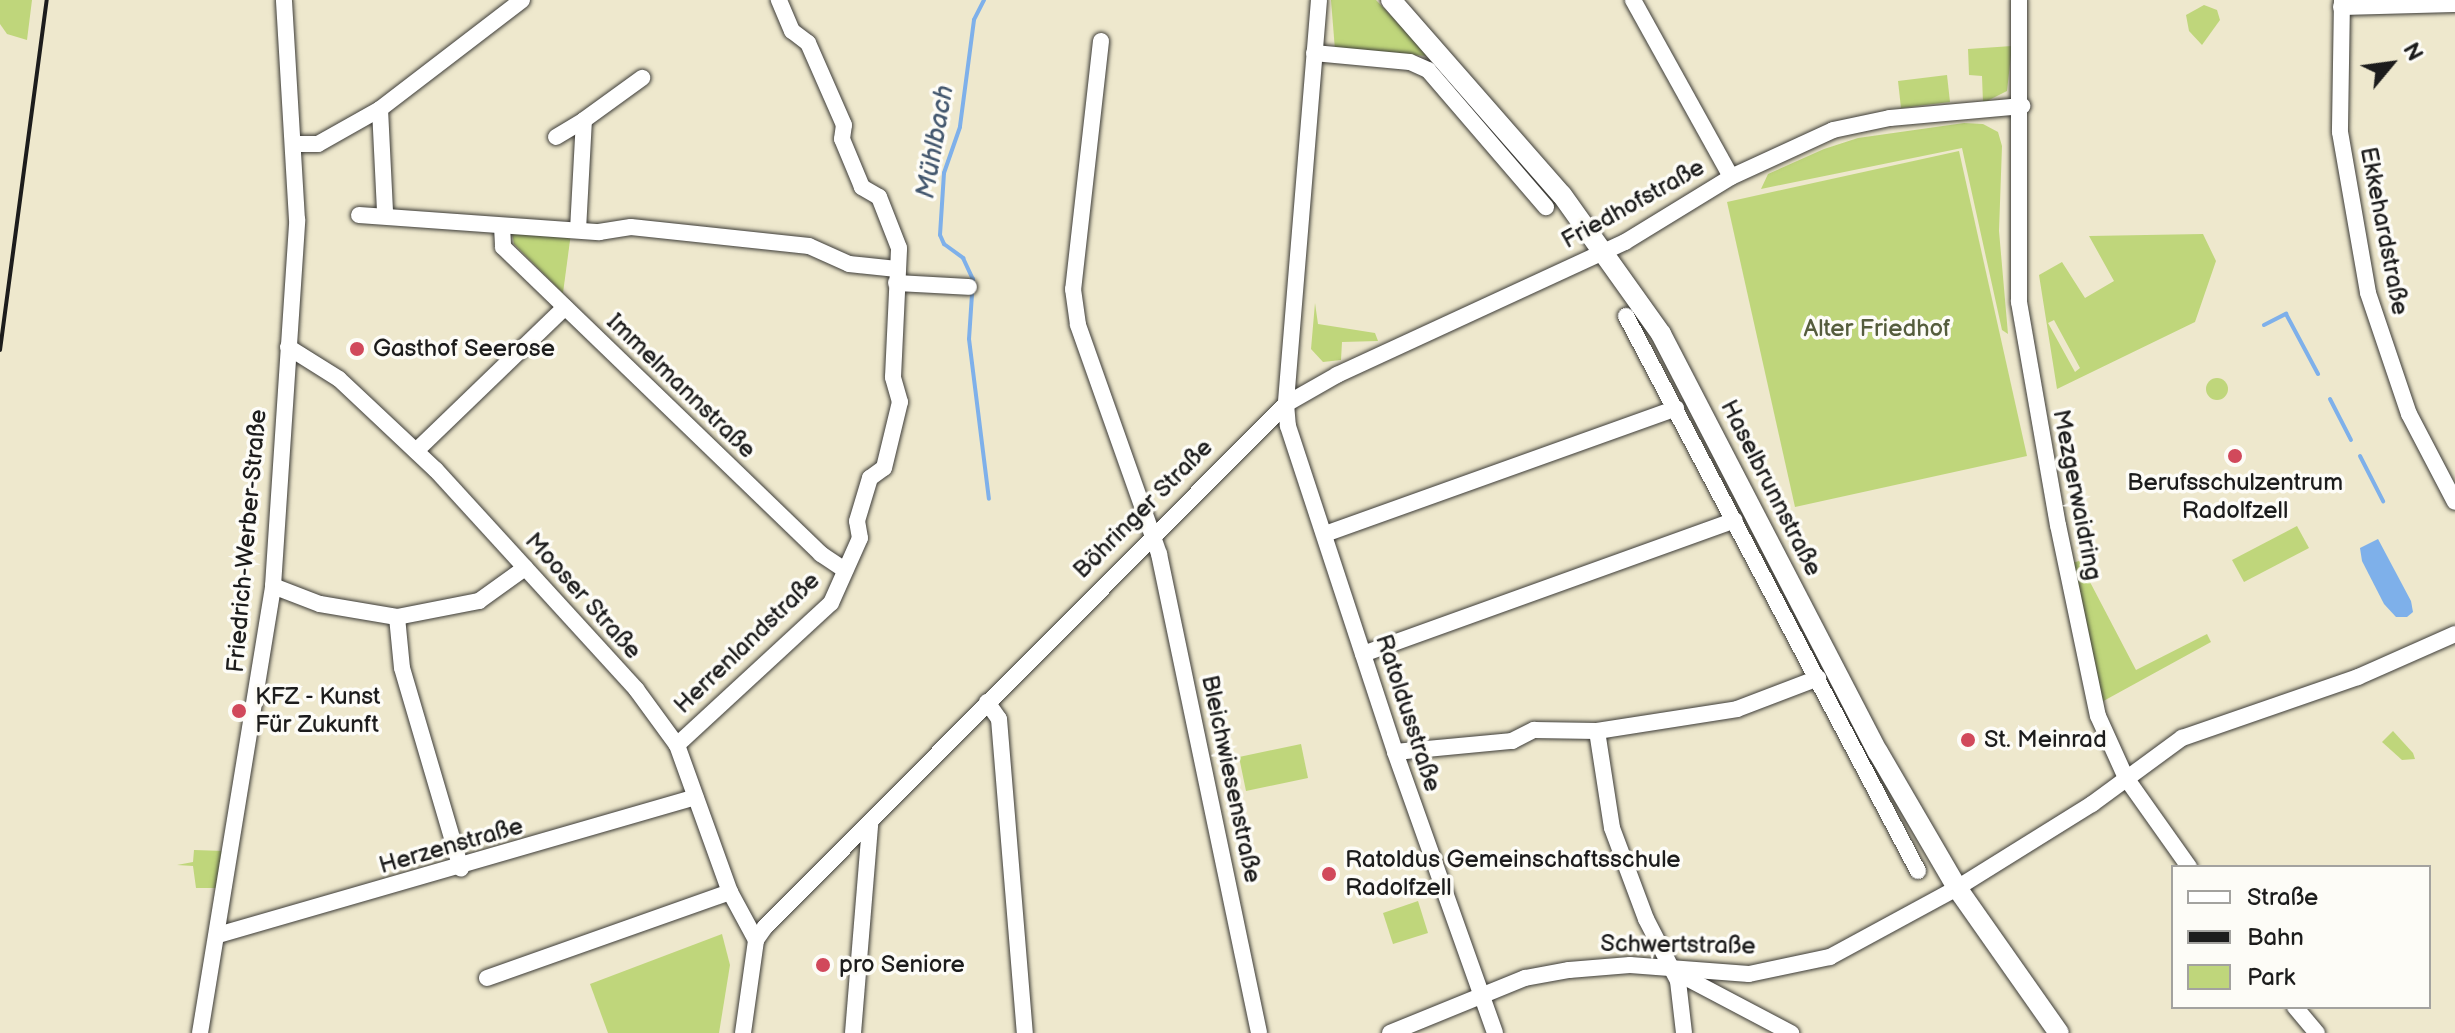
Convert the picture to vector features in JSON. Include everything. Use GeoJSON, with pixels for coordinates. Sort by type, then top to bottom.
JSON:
{"type":"FeatureCollection","features":[{"type":"Feature","properties":{"kind":"main road","name":"Haselbrunnstraße"},"geometry":{"type":"LineString","coordinates":[[1391,0],[1504,124],[1605,252],[1668,346],[1878,752],[1957,888],[2059,1033]]}},
{"type":"Feature","properties":{"kind":"street","name":"Friedrich-Werber-Straße"},"geometry":{"type":"LineString","coordinates":[[200,1033],[273,586],[297,220],[295,144],[284,0]]}},
{"type":"Feature","properties":{"kind":"street"},"geometry":{"type":"LineString","coordinates":[[295,144],[318,144],[380,109],[522,0]]}},
{"type":"Feature","properties":{"kind":"street","name":"Herrenlandstraße"},"geometry":{"type":"LineString","coordinates":[[677,745],[831,603],[860,538],[857,521],[870,478],[884,468],[900,402],[893,377],[899,248],[879,197],[862,187],[842,139],[844,125],[808,43],[792,31],[779,0]]}},
{"type":"Feature","properties":{"kind":"street"},"geometry":{"type":"LineString","coordinates":[[1286,404],[1319,0]]}},
{"type":"Feature","properties":{"kind":"street"},"geometry":{"type":"LineString","coordinates":[[1633,0],[1731,177]]}},
{"type":"Feature","properties":{"kind":"street","name":"Mezgerwaidring"},"geometry":{"type":"LineString","coordinates":[[2019,0],[2022,106],[2017,264],[2023,339],[2098,716],[2126,778],[2188,865]]}},
{"type":"Feature","properties":{"kind":"street"},"geometry":{"type":"LineString","coordinates":[[2342,4],[2455,4]]}},
{"type":"Feature","properties":{"kind":"street","name":"Ekkehardstraße"},"geometry":{"type":"LineString","coordinates":[[2342,4],[2340,132],[2368,293],[2409,414],[2455,502]]}},
{"type":"Feature","properties":{"kind":"street","name":"Bleichwiesenstraße"},"geometry":{"type":"LineString","coordinates":[[1101,41],[1073,289],[1078,325],[1152,537],[1259,1033]]}},
{"type":"Feature","properties":{"kind":"street"},"geometry":{"type":"LineString","coordinates":[[1314,53],[1410,62],[1428,70],[1546,207]]}},
{"type":"Feature","properties":{"kind":"street"},"geometry":{"type":"LineString","coordinates":[[556,137],[642,78]]}},
{"type":"Feature","properties":{"kind":"street","name":"Friedhofstraße"},"geometry":{"type":"LineString","coordinates":[[1286,404],[1337,375],[1605,252],[1731,177],[1833,130],[1863,122],[2022,106]]}},
{"type":"Feature","properties":{"kind":"street"},"geometry":{"type":"LineString","coordinates":[[380,109],[385,213]]}},
{"type":"Feature","properties":{"kind":"street"},"geometry":{"type":"LineString","coordinates":[[578,230],[584,120]]}},
{"type":"Feature","properties":{"kind":"street"},"geometry":{"type":"LineString","coordinates":[[359,215],[385,213],[502,226],[578,230],[631,227],[809,246],[849,264],[896,276],[969,287]]}},
{"type":"Feature","properties":{"kind":"street","name":"Immelmannstraße"},"geometry":{"type":"LineString","coordinates":[[502,226],[503,247],[821,554],[845,570]]}},
{"type":"Feature","properties":{"kind":"street"},"geometry":{"type":"LineString","coordinates":[[416,451],[565,307]]}},
{"type":"Feature","properties":{"kind":"street","name":"Haselbrunnstraße"},"geometry":{"type":"LineString","coordinates":[[1626,316],[1918,871]]}},
{"type":"Feature","properties":{"kind":"street","name":"Mooser Straße"},"geometry":{"type":"LineString","coordinates":[[288,347],[339,379],[416,451],[636,689],[677,745],[730,892],[756,940]]}},
{"type":"Feature","properties":{"kind":"street","name":"Ratoldusstraße"},"geometry":{"type":"LineString","coordinates":[[1286,404],[1395,752],[1478,996],[1495,1033]]}},
{"type":"Feature","properties":{"kind":"street","name":"Böhringer Straße"},"geometry":{"type":"LineString","coordinates":[[756,940],[849,839],[870,825],[987,702],[1286,404]]}},
{"type":"Feature","properties":{"kind":"street"},"geometry":{"type":"LineString","coordinates":[[1325,534],[1676,408]]}},
{"type":"Feature","properties":{"kind":"street"},"geometry":{"type":"LineString","coordinates":[[1363,654],[1735,520]]}},
{"type":"Feature","properties":{"kind":"street"},"geometry":{"type":"LineString","coordinates":[[273,586],[320,604],[397,617],[479,601],[525,568]]}},
{"type":"Feature","properties":{"kind":"street"},"geometry":{"type":"LineString","coordinates":[[397,617],[402,668],[461,869]]}},
{"type":"Feature","properties":{"kind":"street","name":"Schwertstraße"},"geometry":{"type":"LineString","coordinates":[[1390,1033],[1525,978],[1581,968],[1630,965],[1674,972],[1749,974],[1810,963],[1849,948],[1957,888],[2126,778],[2155,754],[2204,728],[2358,677],[2455,634]]}},
{"type":"Feature","properties":{"kind":"street"},"geometry":{"type":"LineString","coordinates":[[1395,752],[1512,741],[1534,730],[1597,731],[1760,704],[1818,678]]}},
{"type":"Feature","properties":{"kind":"street"},"geometry":{"type":"LineString","coordinates":[[987,702],[999,719],[1025,1033]]}},
{"type":"Feature","properties":{"kind":"street"},"geometry":{"type":"LineString","coordinates":[[1597,731],[1612,828],[1646,919],[1674,972],[1681,993],[1684,1033]]}},
{"type":"Feature","properties":{"kind":"street","name":"Herzenstraße"},"geometry":{"type":"LineString","coordinates":[[218,935],[461,869],[695,797]]}},
{"type":"Feature","properties":{"kind":"street"},"geometry":{"type":"LineString","coordinates":[[853,1033],[870,825]]}},
{"type":"Feature","properties":{"kind":"street"},"geometry":{"type":"LineString","coordinates":[[487,978],[730,892]]}},
{"type":"Feature","properties":{"kind":"street"},"geometry":{"type":"LineString","coordinates":[[743,1033],[756,940]]}},
{"type":"Feature","properties":{"kind":"street"},"geometry":{"type":"LineString","coordinates":[[1674,972],[1791,1033]]}},
{"type":"Feature","properties":{"kind":"street"},"geometry":{"type":"LineString","coordinates":[[2297,1009],[2317,1033]]}},
{"type":"Feature","properties":{"kind":"green space"},"geometry":{"type":"Polygon","coordinates":[[[0,0],[32,0],[27,40],[7,34],[0,24],[0,0]]]}},
{"type":"Feature","properties":{"kind":"green space"},"geometry":{"type":"Polygon","coordinates":[[[1331,0],[1376,0],[1429,56],[1335,50],[1331,0]]]}},
{"type":"Feature","properties":{"kind":"green space"},"geometry":{"type":"Polygon","coordinates":[[[2204,5],[2217,10],[2220,20],[2202,45],[2189,31],[2186,15],[2204,5]]]}},
{"type":"Feature","properties":{"kind":"green space"},"geometry":{"type":"Polygon","coordinates":[[[2012,46],[2007,91],[1983,103],[1982,76],[1969,75],[1968,49],[2012,46]]]}},
{"type":"Feature","properties":{"kind":"green space"},"geometry":{"type":"Polygon","coordinates":[[[1947,75],[1950,102],[1901,108],[1898,81],[1947,75]]]}},
{"type":"Feature","properties":{"kind":"green space"},"geometry":{"type":"Polygon","coordinates":[[[1964,123],[1983,124],[1998,132],[2002,146],[1999,231],[2008,334],[2002,330],[1962,148],[1761,189],[1768,174],[1824,149],[1858,138],[1964,123]]]}},
{"type":"Feature","properties":{"kind":"green space","name":"Alter Friedhof"},"geometry":{"type":"Polygon","coordinates":[[[1959,151],[2027,456],[1795,507],[1727,202],[1959,151]]]}},
{"type":"Feature","properties":{"kind":"green space"},"geometry":{"type":"Polygon","coordinates":[[[512,233],[571,233],[563,293],[514,244],[512,233]]]}},
{"type":"Feature","properties":{"kind":"green space"},"geometry":{"type":"Polygon","coordinates":[[[2203,234],[2216,261],[2195,322],[2057,389],[2039,275],[2062,262],[2085,298],[2114,281],[2089,236],[2203,234]],[[2054,320],[2048,323],[2075,372],[2080,368],[2054,320]]]}},
{"type":"Feature","properties":{"kind":"green space"},"geometry":{"type":"Polygon","coordinates":[[[1315,303],[1318,324],[1375,333],[1378,341],[1342,342],[1341,360],[1323,362],[1311,349],[1315,303]]]}},
{"type":"Feature","properties":{"kind":"green space"},"geometry":{"type":"Polygon","coordinates":[[[2217,378],[2225,381],[2228,389],[2225,397],[2217,400],[2209,397],[2206,389],[2209,381],[2217,378]]]}},
{"type":"Feature","properties":{"kind":"green space"},"geometry":{"type":"Polygon","coordinates":[[[2297,526],[2309,548],[2244,582],[2232,560],[2297,526]]]}},
{"type":"Feature","properties":{"kind":"green space"},"geometry":{"type":"Polygon","coordinates":[[[2079,561],[2136,670],[2207,634],[2211,642],[2098,704],[2069,564],[2079,561]]]}},
{"type":"Feature","properties":{"kind":"green space"},"geometry":{"type":"Polygon","coordinates":[[[2393,731],[2415,759],[2402,760],[2382,742],[2393,731]]]}},
{"type":"Feature","properties":{"kind":"green space"},"geometry":{"type":"Polygon","coordinates":[[[1301,744],[1308,778],[1246,791],[1239,757],[1301,744]]]}},
{"type":"Feature","properties":{"kind":"green space"},"geometry":{"type":"Polygon","coordinates":[[[194,850],[224,851],[218,888],[196,888],[193,866],[177,865],[193,862],[194,850]]]}},
{"type":"Feature","properties":{"kind":"green space"},"geometry":{"type":"Polygon","coordinates":[[[1418,901],[1428,933],[1393,944],[1383,913],[1418,901]]]}},
{"type":"Feature","properties":{"kind":"green space"},"geometry":{"type":"Polygon","coordinates":[[[722,934],[730,965],[719,1033],[608,1033],[590,984],[722,934]]]}},
{"type":"Feature","properties":{"kind":"water"},"geometry":{"type":"Polygon","coordinates":[[[2378,539],[2411,601],[2413,612],[2407,617],[2396,617],[2384,604],[2362,561],[2360,548],[2378,539]]]}},
{"type":"Feature","properties":{"kind":"waterway","name":"Mühlbach"},"geometry":{"type":"LineString","coordinates":[[984,0],[974,20],[960,127],[944,173],[940,235],[944,244],[963,258],[973,279],[969,339],[989,499]]}},
{"type":"Feature","properties":{"kind":"waterway"},"geometry":{"type":"LineString","coordinates":[[2264,325],[2286,314],[2318,374]]}},
{"type":"Feature","properties":{"kind":"waterway"},"geometry":{"type":"LineString","coordinates":[[2330,399],[2351,440]]}},
{"type":"Feature","properties":{"kind":"waterway"},"geometry":{"type":"LineString","coordinates":[[2360,456],[2383,501]]}},
{"type":"Feature","properties":{"kind":"railway"},"geometry":{"type":"LineString","coordinates":[[0,350],[47,0]]}},
{"type":"Feature","properties":{"kind":"place","name":"Gasthof Seerose"},"geometry":{"type":"Point","coordinates":[357,349]}},
{"type":"Feature","properties":{"kind":"place","name":"Berufsschulzentrum Radolfzell"},"geometry":{"type":"Point","coordinates":[2235,456]}},
{"type":"Feature","properties":{"kind":"place","name":"KFZ - Kunst Für Zukunft"},"geometry":{"type":"Point","coordinates":[239,711]}},
{"type":"Feature","properties":{"kind":"place","name":"St. Meinrad"},"geometry":{"type":"Point","coordinates":[1968,740]}},
{"type":"Feature","properties":{"kind":"place","name":"Ratoldus Gemeinschaftsschule Radolfzell"},"geometry":{"type":"Point","coordinates":[1329,874]}},
{"type":"Feature","properties":{"kind":"place","name":"pro Seniore"},"geometry":{"type":"Point","coordinates":[823,965]}}]}
